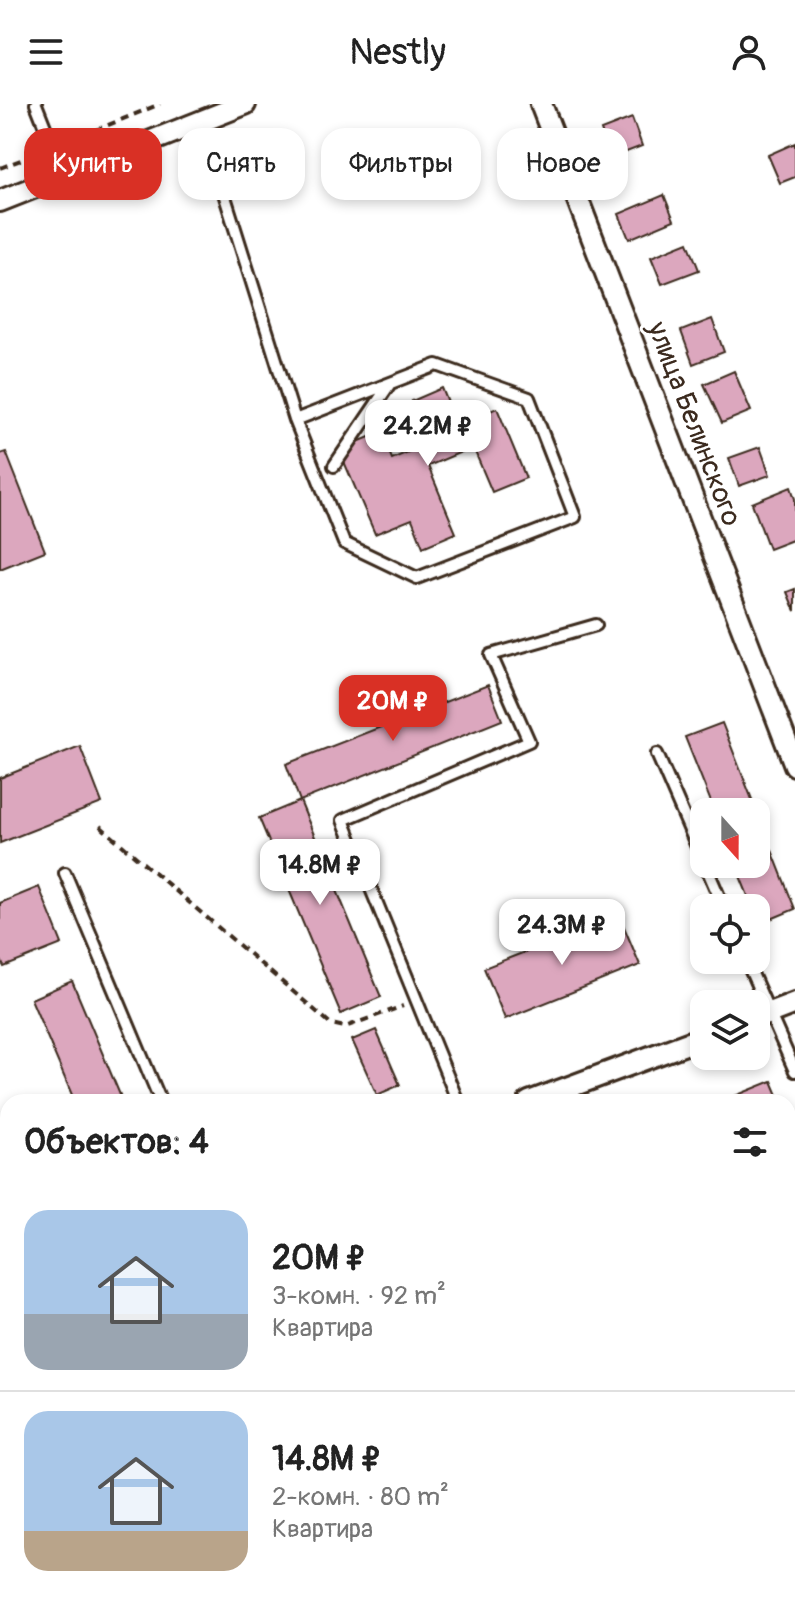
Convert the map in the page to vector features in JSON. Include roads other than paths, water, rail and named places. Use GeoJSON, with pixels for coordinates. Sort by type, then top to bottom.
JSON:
{"type":"FeatureCollection","features":[{"type":"Feature","properties":{"kind":"street"},"geometry":{"type":"LineString","coordinates":[[162,136],[245,104]]}},
{"type":"Feature","properties":{"kind":"street","name":"улица Белинского"},"geometry":{"type":"LineString","coordinates":[[541,104],[795,765]]}},
{"type":"Feature","properties":{"kind":"street"},"geometry":{"type":"LineString","coordinates":[[0,201],[24,191]]}},
{"type":"Feature","properties":{"kind":"street"},"geometry":{"type":"LineString","coordinates":[[770,1013],[795,1003]]}},
{"type":"Feature","properties":{"kind":"street"},"geometry":{"type":"LineString","coordinates":[[551,1094],[690,1042]]}},
{"type":"Feature","properties":{"kind":"lane"},"geometry":{"type":"LineString","coordinates":[[36,104],[45,128]]}},
{"type":"Feature","properties":{"kind":"lane"},"geometry":{"type":"LineString","coordinates":[[201,120],[295,420],[344,543],[417,578],[575,517],[529,398],[437,365],[295,420]]}},
{"type":"Feature","properties":{"kind":"lane"},"geometry":{"type":"LineString","coordinates":[[334,466],[390,383]]}},
{"type":"Feature","properties":{"kind":"lane"},"geometry":{"type":"LineString","coordinates":[[455,1094],[343,820],[529,741],[491,655],[596,625]]}},
{"type":"Feature","properties":{"kind":"lane"},"geometry":{"type":"LineString","coordinates":[[657,754],[690,831]]}},
{"type":"Feature","properties":{"kind":"lane"},"geometry":{"type":"LineString","coordinates":[[65,873],[158,1094]]}},
{"type":"Feature","properties":{"kind":"lane"},"geometry":{"type":"LineString","coordinates":[[770,1028],[795,1071]]}}]}
